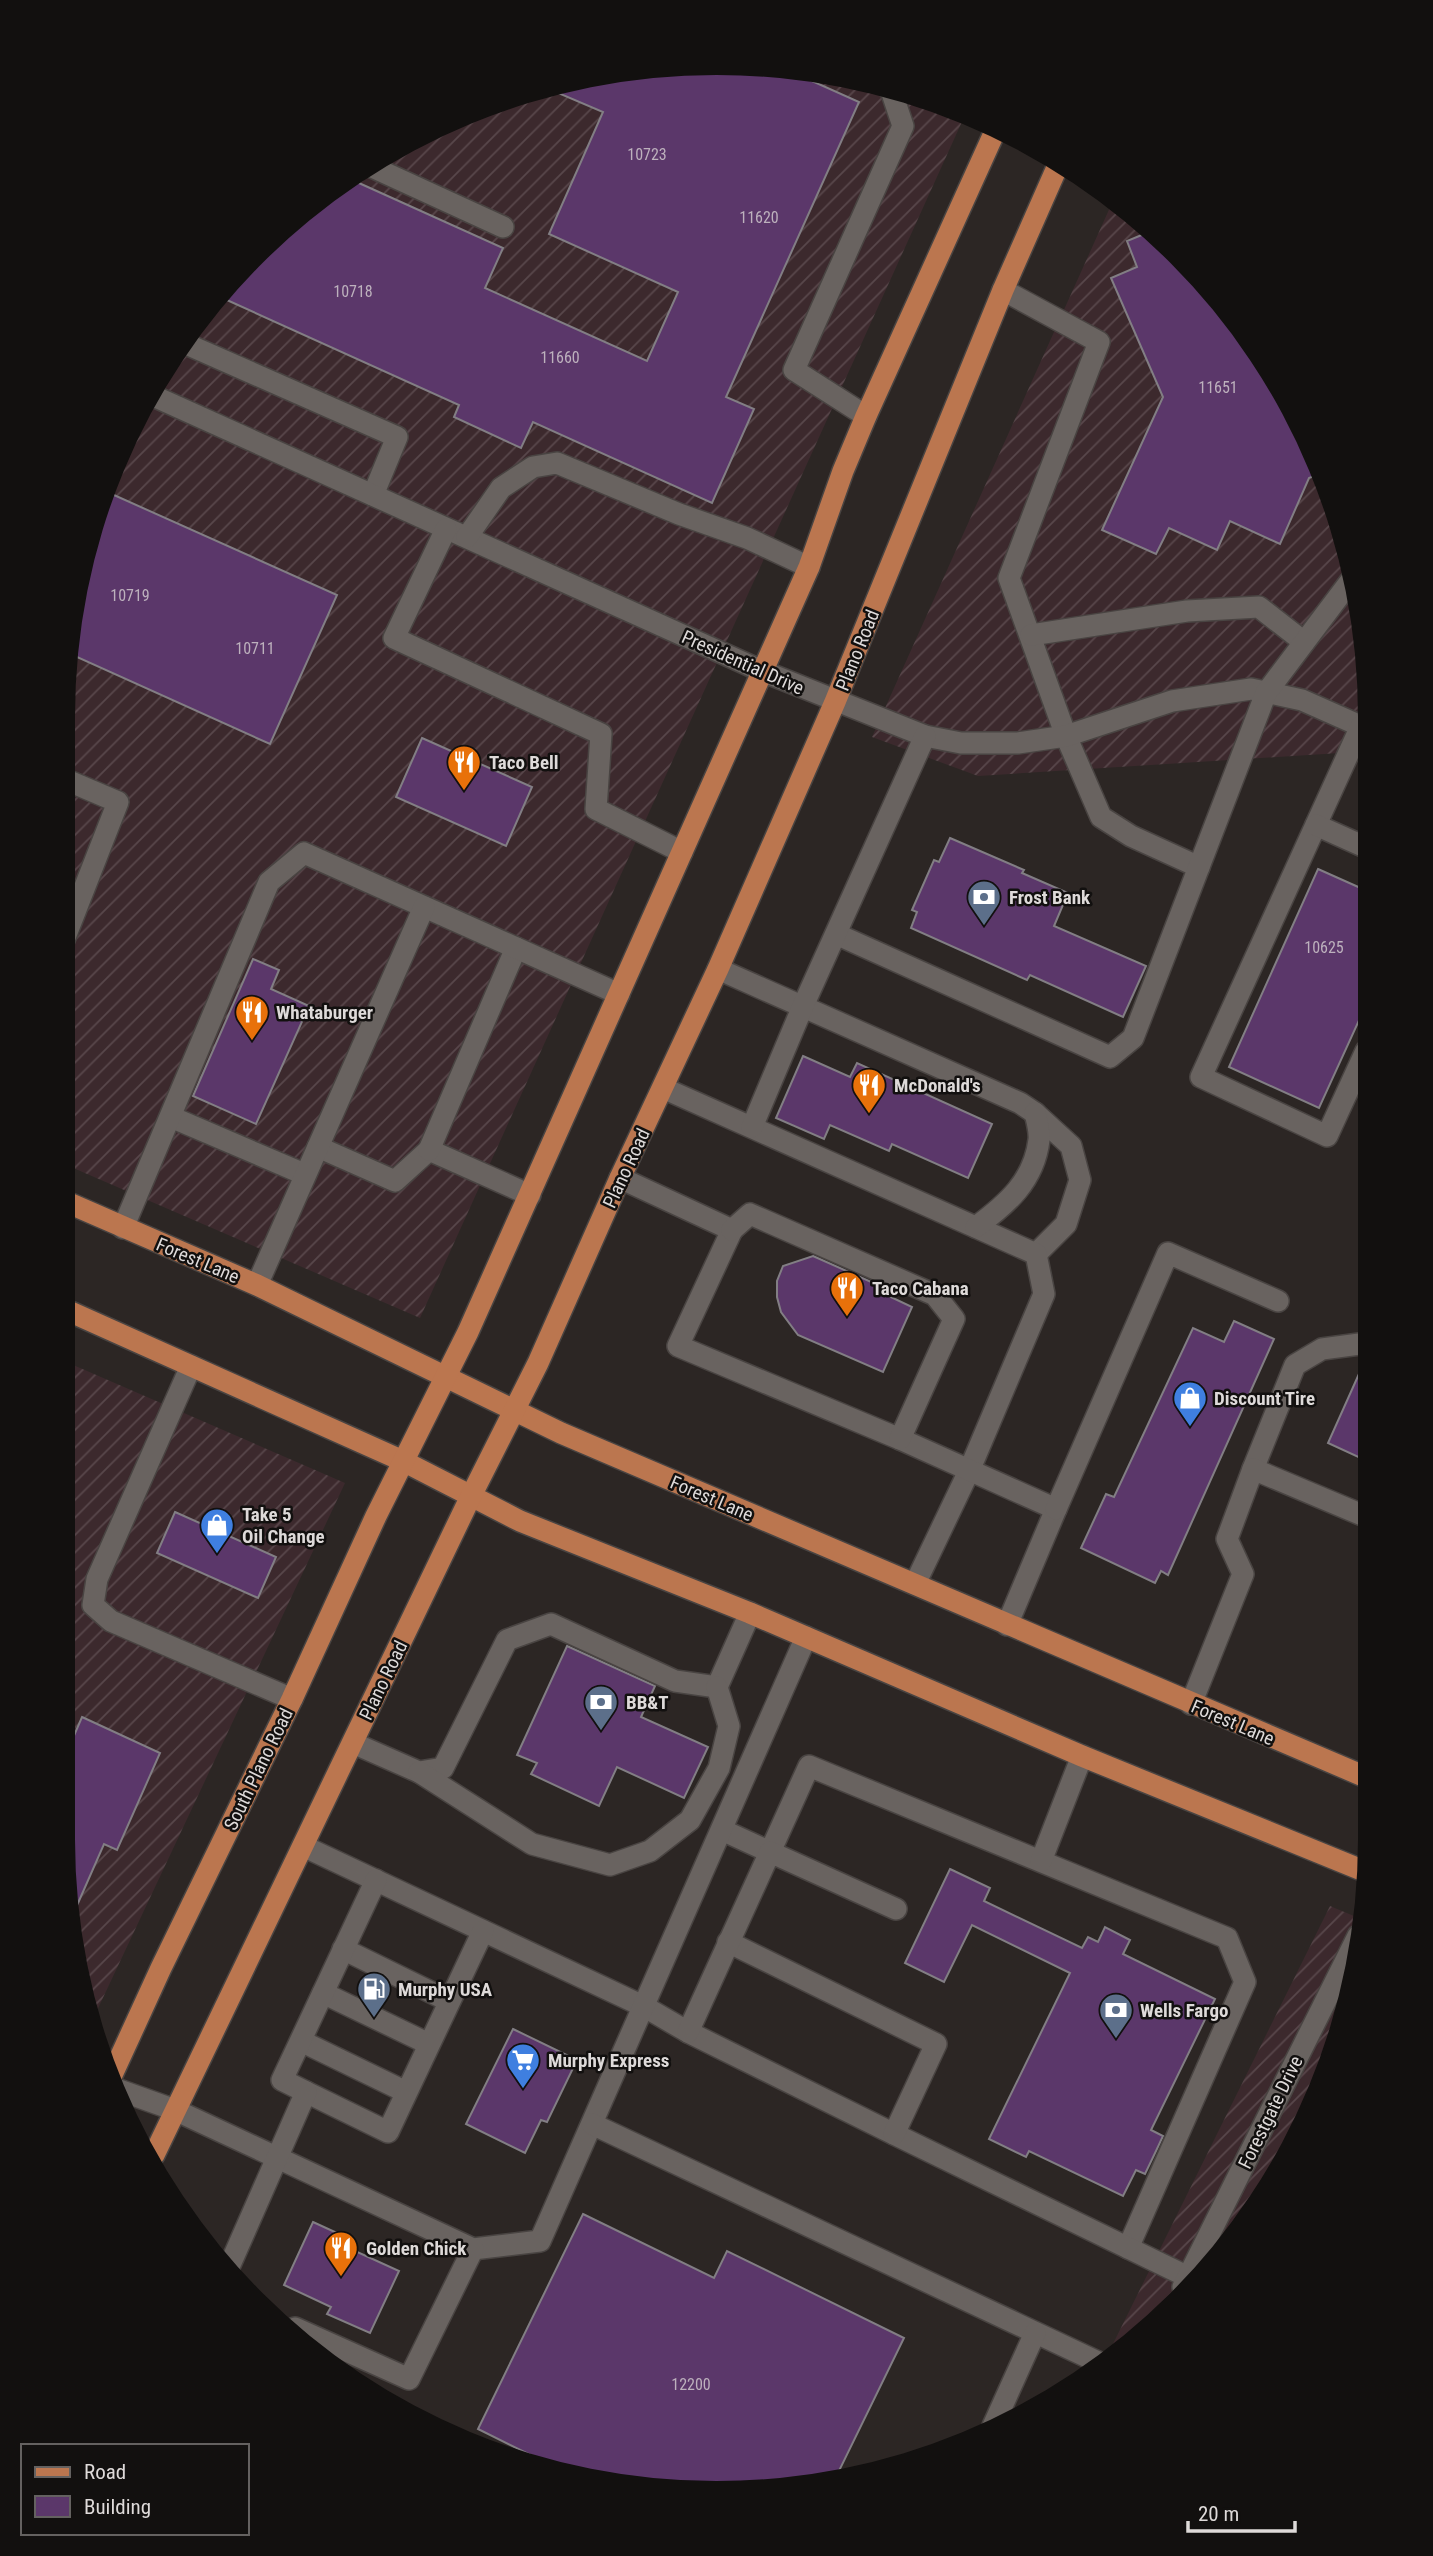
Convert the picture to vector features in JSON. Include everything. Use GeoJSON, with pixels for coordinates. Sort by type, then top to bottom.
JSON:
{"type":"FeatureCollection","features":[{"type":"Feature","properties":{"kind":"main road"},"geometry":{"type":"LineString","coordinates":[[403,1461],[446,1376],[530,1195],[809,566],[866,416],[992,137]]}},
{"type":"Feature","properties":{"kind":"main road","name":"Plano Road"},"geometry":{"type":"LineString","coordinates":[[156,2151],[515,1410],[718,969],[835,702],[1003,290],[1055,172]]}},
{"type":"Feature","properties":{"kind":"main road","name":"Forest Lane"},"geometry":{"type":"LineString","coordinates":[[75,1206],[257,1285],[561,1433],[1358,1774]]}},
{"type":"Feature","properties":{"kind":"main road"},"geometry":{"type":"LineString","coordinates":[[75,1314],[403,1461],[520,1521],[750,1613],[1082,1756],[1357,1868]]}},
{"type":"Feature","properties":{"kind":"main road","name":"South Plano Road"},"geometry":{"type":"LineString","coordinates":[[117,2066],[403,1461]]}},
{"type":"Feature","properties":{"kind":"street"},"geometry":{"type":"LineString","coordinates":[[866,416],[794,370],[903,126],[895,101]]}},
{"type":"Feature","properties":{"kind":"street"},"geometry":{"type":"LineString","coordinates":[[380,171],[503,227]]}},
{"type":"Feature","properties":{"kind":"street"},"geometry":{"type":"LineString","coordinates":[[1003,290],[1100,342],[1009,578],[1066,736],[1101,817],[1130,836],[1199,867]]}},
{"type":"Feature","properties":{"kind":"street"},"geometry":{"type":"LineString","coordinates":[[193,347],[397,437],[373,495]]}},
{"type":"Feature","properties":{"kind":"street","name":"Presidential Drive"},"geometry":{"type":"LineString","coordinates":[[160,399],[762,671],[925,737],[961,743],[1018,743],[1066,736],[1171,701],[1251,689],[1302,700],[1358,725]]}},
{"type":"Feature","properties":{"kind":"street"},"geometry":{"type":"LineString","coordinates":[[467,537],[501,488],[533,467],[557,463],[679,514],[747,538],[809,566]]}},
{"type":"Feature","properties":{"kind":"street"},"geometry":{"type":"LineString","coordinates":[[446,528],[394,638],[601,734],[596,809],[682,852]]}},
{"type":"Feature","properties":{"kind":"street"},"geometry":{"type":"LineString","coordinates":[[836,934],[1110,1057],[1133,1038],[1266,693],[1345,589]]}},
{"type":"Feature","properties":{"kind":"street"},"geometry":{"type":"LineString","coordinates":[[1031,635],[1187,611],[1259,607],[1304,642]]}},
{"type":"Feature","properties":{"kind":"street"},"geometry":{"type":"LineString","coordinates":[[752,1126],[803,1006],[925,737]]}},
{"type":"Feature","properties":{"kind":"street"},"geometry":{"type":"LineString","coordinates":[[1358,737],[1201,1077],[1327,1136],[1358,1068]]}},
{"type":"Feature","properties":{"kind":"street"},"geometry":{"type":"LineString","coordinates":[[75,784],[118,802],[75,912]]}},
{"type":"Feature","properties":{"kind":"street"},"geometry":{"type":"LineString","coordinates":[[1316,825],[1358,844]]}},
{"type":"Feature","properties":{"kind":"street"},"geometry":{"type":"LineString","coordinates":[[123,1228],[269,882],[304,853],[619,994]]}},
{"type":"Feature","properties":{"kind":"street"},"geometry":{"type":"LineString","coordinates":[[257,1285],[424,907]]}},
{"type":"Feature","properties":{"kind":"street"},"geometry":{"type":"LineString","coordinates":[[318,1147],[395,1181],[429,1150],[516,948]]}},
{"type":"Feature","properties":{"kind":"street"},"geometry":{"type":"LineString","coordinates":[[718,969],[1020,1103],[1035,1113],[1071,1146],[1080,1180],[1066,1224],[1036,1254]]}},
{"type":"Feature","properties":{"kind":"street"},"geometry":{"type":"LineString","coordinates":[[663,1088],[1036,1254]]}},
{"type":"Feature","properties":{"kind":"street"},"geometry":{"type":"LineString","coordinates":[[976,1227],[1007,1204],[1028,1176],[1040,1139],[1035,1113]]}},
{"type":"Feature","properties":{"kind":"street"},"geometry":{"type":"LineString","coordinates":[[171,1117],[304,1174]]}},
{"type":"Feature","properties":{"kind":"street"},"geometry":{"type":"LineString","coordinates":[[429,1150],[530,1195]]}},
{"type":"Feature","properties":{"kind":"street"},"geometry":{"type":"LineString","coordinates":[[620,1178],[732,1230]]}},
{"type":"Feature","properties":{"kind":"street"},"geometry":{"type":"LineString","coordinates":[[900,1439],[954,1319],[935,1295],[750,1214],[732,1230],[678,1346],[900,1439],[1056,1509]]}},
{"type":"Feature","properties":{"kind":"street"},"geometry":{"type":"LineString","coordinates":[[1007,1625],[1168,1253],[1278,1301]]}},
{"type":"Feature","properties":{"kind":"street"},"geometry":{"type":"LineString","coordinates":[[915,1584],[969,1471],[1044,1294],[1036,1254]]}},
{"type":"Feature","properties":{"kind":"street"},"geometry":{"type":"LineString","coordinates":[[1191,1704],[1243,1574],[1227,1539],[1295,1365],[1322,1349],[1358,1344]]}},
{"type":"Feature","properties":{"kind":"street"},"geometry":{"type":"LineString","coordinates":[[191,1366],[97,1579],[93,1605],[111,1621],[292,1699]]}},
{"type":"Feature","properties":{"kind":"street"},"geometry":{"type":"LineString","coordinates":[[1253,1469],[1358,1513]]}},
{"type":"Feature","properties":{"kind":"street"},"geometry":{"type":"LineString","coordinates":[[352,1743],[419,1772],[532,1844],[610,1865],[650,1851],[690,1820],[719,1768],[729,1726],[717,1687],[750,1613]]}},
{"type":"Feature","properties":{"kind":"street"},"geometry":{"type":"LineString","coordinates":[[419,1772],[443,1768],[507,1640],[551,1624],[675,1681],[717,1687]]}},
{"type":"Feature","properties":{"kind":"street"},"geometry":{"type":"LineString","coordinates":[[128,2093],[176,2110],[473,2249],[540,2241],[806,1637]]}},
{"type":"Feature","properties":{"kind":"street"},"geometry":{"type":"LineString","coordinates":[[1041,1861],[1082,1756]]}},
{"type":"Feature","properties":{"kind":"street"},"geometry":{"type":"LineString","coordinates":[[688,2032],[809,1766],[1227,1938],[1245,1982],[1128,2248]]}},
{"type":"Feature","properties":{"kind":"street"},"geometry":{"type":"LineString","coordinates":[[722,1830],[896,1909]]}},
{"type":"Feature","properties":{"kind":"street"},"geometry":{"type":"LineString","coordinates":[[303,1846],[645,2007],[688,2032],[1128,2248],[1182,2280]]}},
{"type":"Feature","properties":{"kind":"street"},"geometry":{"type":"LineString","coordinates":[[376,1880],[282,2080],[388,2132],[483,1931]]}},
{"type":"Feature","properties":{"kind":"street"},"geometry":{"type":"LineString","coordinates":[[728,1942],[936,2044],[894,2134]]}},
{"type":"Feature","properties":{"kind":"street"},"geometry":{"type":"LineString","coordinates":[[343,1949],[449,2001]]}},
{"type":"Feature","properties":{"kind":"street","name":"Forestgate Drive"},"geometry":{"type":"LineString","coordinates":[[1192,2269],[1346,1961]]}},
{"type":"Feature","properties":{"kind":"street"},"geometry":{"type":"LineString","coordinates":[[323,1993],[429,2044]]}},
{"type":"Feature","properties":{"kind":"street"},"geometry":{"type":"LineString","coordinates":[[301,2041],[406,2092]]}},
{"type":"Feature","properties":{"kind":"street"},"geometry":{"type":"LineString","coordinates":[[232,2260],[306,2092]]}},
{"type":"Feature","properties":{"kind":"street"},"geometry":{"type":"LineString","coordinates":[[592,2124],[1092,2359]]}},
{"type":"Feature","properties":{"kind":"street"},"geometry":{"type":"LineString","coordinates":[[309,2334],[409,2379],[473,2249]]}},
{"type":"Feature","properties":{"kind":"street"},"geometry":{"type":"LineString","coordinates":[[998,2416],[1035,2333]]}},
{"type":"Feature","properties":{"kind":"shaded area"},"geometry":{"type":"Polygon","coordinates":[[[716,75],[800,81],[842,88],[923,109],[961,124],[420,1318],[75,1169],[77,675],[81,633],[97,551],[109,510],[141,433],[183,360],[208,326],[234,294],[294,234],[360,183],[396,161],[433,141],[510,109],[551,97],[633,81],[716,75]]]}},
{"type":"Feature","properties":{"kind":"shaded area"},"geometry":{"type":"Polygon","coordinates":[[[1109,210],[1170,263],[1199,294],[1250,360],[1292,433],[1324,510],[1345,591],[1356,675],[1358,754],[978,776],[872,737],[1109,210]]]}},
{"type":"Feature","properties":{"kind":"shaded area"},"geometry":{"type":"Polygon","coordinates":[[[75,1366],[345,1483],[98,2008],[81,1923],[75,1840],[75,1366]]]}},
{"type":"Feature","properties":{"kind":"shaded area"},"geometry":{"type":"Polygon","coordinates":[[[1330,1906],[1353,1916],[1345,1965],[1324,2046],[1292,2123],[1272,2160],[1250,2196],[1199,2262],[1170,2293],[1114,2343],[1330,1906]]]}},
{"type":"Feature","properties":{"kind":"building"},"geometry":{"type":"Polygon","coordinates":[[[716,75],[819,84],[859,102],[726,397],[754,409],[712,503],[533,422],[521,448],[454,417],[459,405],[229,301],[294,234],[360,183],[503,248],[485,288],[647,361],[678,292],[549,234],[603,112],[562,95],[633,81],[716,75]]]}},
{"type":"Feature","properties":{"kind":"building"},"geometry":{"type":"Polygon","coordinates":[[[1141,235],[1199,294],[1250,360],[1292,433],[1311,477],[1280,544],[1230,521],[1217,550],[1169,528],[1156,554],[1102,530],[1163,397],[1111,278],[1137,267],[1127,241],[1141,235]]]}},
{"type":"Feature","properties":{"kind":"building"},"geometry":{"type":"Polygon","coordinates":[[[115,495],[337,595],[270,744],[79,658],[88,591],[115,495]]]}},
{"type":"Feature","properties":{"kind":"building","name":"Taco Bell"},"geometry":{"type":"Polygon","coordinates":[[[422,738],[532,787],[506,846],[396,797],[422,738]]]}},
{"type":"Feature","properties":{"kind":"building","name":"Frost Bank"},"geometry":{"type":"Polygon","coordinates":[[[950,838],[1024,870],[1022,873],[1068,893],[1054,926],[1146,966],[1123,1017],[1030,975],[1027,980],[911,928],[917,912],[912,910],[934,860],[939,862],[950,838]]]}},
{"type":"Feature","properties":{"kind":"building"},"geometry":{"type":"Polygon","coordinates":[[[1318,869],[1358,887],[1358,1023],[1319,1108],[1229,1067],[1318,869]]]}},
{"type":"Feature","properties":{"kind":"building","name":"Whataburger"},"geometry":{"type":"Polygon","coordinates":[[[253,959],[279,970],[271,989],[309,1006],[256,1124],[193,1096],[253,959]]]}},
{"type":"Feature","properties":{"kind":"building","name":"McDonald's"},"geometry":{"type":"Polygon","coordinates":[[[803,1056],[850,1077],[857,1063],[992,1124],[968,1178],[892,1144],[889,1151],[830,1125],[824,1139],[776,1118],[803,1056]]]}},
{"type":"Feature","properties":{"kind":"building","name":"Taco Cabana"},"geometry":{"type":"Polygon","coordinates":[[[813,1256],[878,1285],[876,1290],[912,1307],[883,1372],[798,1335],[781,1312],[777,1281],[783,1266],[813,1256]]]}},
{"type":"Feature","properties":{"kind":"building","name":"Discount Tire"},"geometry":{"type":"Polygon","coordinates":[[[1234,1321],[1274,1339],[1168,1575],[1161,1571],[1155,1583],[1081,1548],[1106,1494],[1114,1497],[1193,1328],[1224,1342],[1234,1321]]]}},
{"type":"Feature","properties":{"kind":"building"},"geometry":{"type":"Polygon","coordinates":[[[1358,1376],[1358,1457],[1328,1443],[1358,1376]]]}},
{"type":"Feature","properties":{"kind":"building","name":"Take 5 Oil Change"},"geometry":{"type":"Polygon","coordinates":[[[175,1512],[276,1557],[258,1598],[157,1553],[175,1512]]]}},
{"type":"Feature","properties":{"kind":"building","name":"BB&T"},"geometry":{"type":"Polygon","coordinates":[[[567,1646],[655,1686],[641,1717],[708,1747],[684,1798],[617,1767],[599,1806],[531,1774],[537,1763],[517,1755],[567,1646]]]}},
{"type":"Feature","properties":{"kind":"building"},"geometry":{"type":"Polygon","coordinates":[[[82,1717],[160,1753],[117,1850],[104,1844],[79,1901],[75,1840],[75,1733],[82,1717]]]}},
{"type":"Feature","properties":{"kind":"building","name":"Wells Fargo"},"geometry":{"type":"Polygon","coordinates":[[[950,1869],[990,1888],[984,1901],[1082,1948],[1088,1937],[1098,1942],[1105,1927],[1130,1940],[1123,1954],[1215,1999],[1151,2130],[1163,2136],[1156,2151],[1145,2174],[1136,2170],[1123,2196],[1029,2151],[1026,2157],[989,2139],[1070,1973],[972,1925],[944,1982],[905,1963],[950,1869]]]}},
{"type":"Feature","properties":{"kind":"building","name":"Murphy Express"},"geometry":{"type":"Polygon","coordinates":[[[513,2029],[577,2060],[547,2122],[541,2120],[525,2153],[466,2124],[513,2029]]]}},
{"type":"Feature","properties":{"kind":"building"},"geometry":{"type":"Polygon","coordinates":[[[583,2214],[714,2278],[727,2251],[904,2338],[840,2468],[800,2475],[716,2481],[633,2475],[591,2468],[521,2450],[478,2429],[583,2214]]]}},
{"type":"Feature","properties":{"kind":"building","name":"Golden Chick"},"geometry":{"type":"Polygon","coordinates":[[[313,2222],[348,2238],[344,2246],[399,2271],[370,2333],[327,2314],[331,2307],[284,2285],[313,2222]]]}},
{"type":"Feature","properties":{"kind":"place","name":"Taco Bell"},"geometry":{"type":"Point","coordinates":[464,792]}},
{"type":"Feature","properties":{"kind":"place","name":"Frost Bank"},"geometry":{"type":"Point","coordinates":[984,927]}},
{"type":"Feature","properties":{"kind":"place","name":"Whataburger"},"geometry":{"type":"Point","coordinates":[252,1042]}},
{"type":"Feature","properties":{"kind":"place","name":"McDonald's"},"geometry":{"type":"Point","coordinates":[869,1115]}},
{"type":"Feature","properties":{"kind":"place","name":"Taco Cabana"},"geometry":{"type":"Point","coordinates":[847,1318]}},
{"type":"Feature","properties":{"kind":"place","name":"Discount Tire"},"geometry":{"type":"Point","coordinates":[1190,1428]}},
{"type":"Feature","properties":{"kind":"place","name":"Take 5 Oil Change"},"geometry":{"type":"Point","coordinates":[217,1555]}},
{"type":"Feature","properties":{"kind":"place","name":"BB&T"},"geometry":{"type":"Point","coordinates":[601,1732]}},
{"type":"Feature","properties":{"kind":"place","name":"Murphy USA"},"geometry":{"type":"Point","coordinates":[374,2019]}},
{"type":"Feature","properties":{"kind":"place","name":"Wells Fargo"},"geometry":{"type":"Point","coordinates":[1116,2040]}},
{"type":"Feature","properties":{"kind":"place","name":"Murphy Express"},"geometry":{"type":"Point","coordinates":[523,2090]}},
{"type":"Feature","properties":{"kind":"place","name":"Golden Chick"},"geometry":{"type":"Point","coordinates":[341,2278]}}]}
